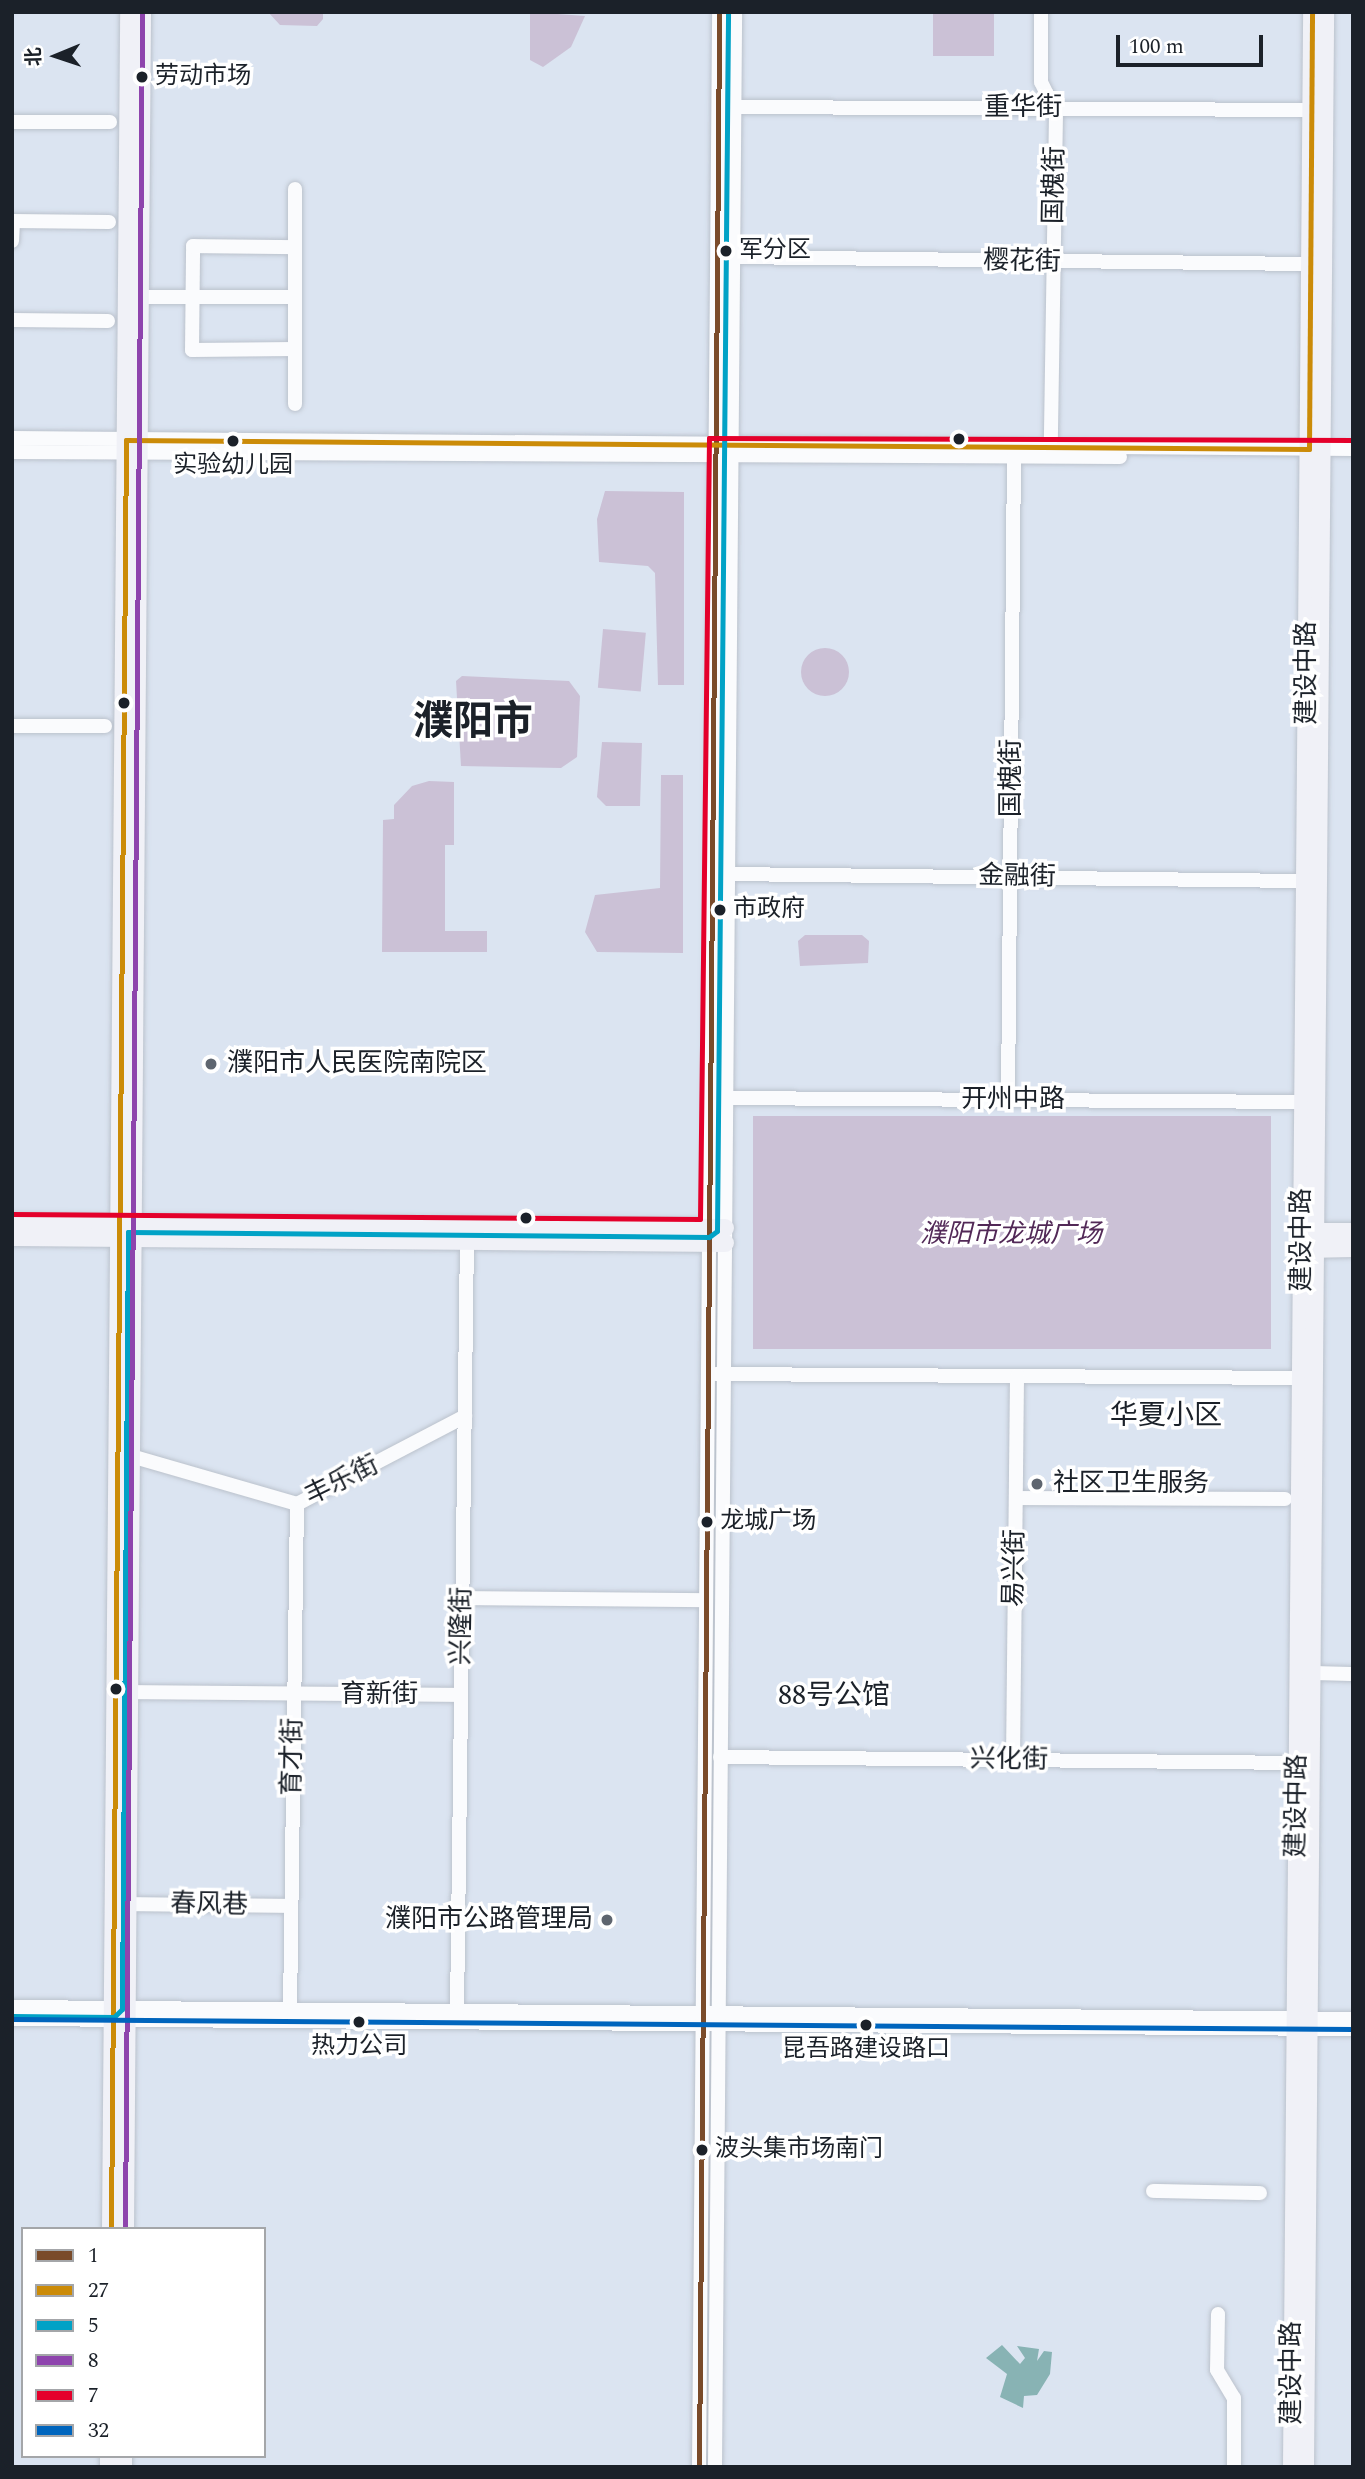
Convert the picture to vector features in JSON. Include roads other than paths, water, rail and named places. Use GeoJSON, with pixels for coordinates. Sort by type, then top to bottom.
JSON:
{"type":"FeatureCollection","features":[{"type":"Feature","properties":{"kind":"main road"},"geometry":{"type":"LineString","coordinates":[[125,2227],[120,2014],[132,446],[128,12]]}},
{"type":"Feature","properties":{"kind":"main road"},"geometry":{"type":"LineString","coordinates":[[132,446],[140,297],[142,12]]}},
{"type":"Feature","properties":{"kind":"main road","name":"建设中路"},"geometry":{"type":"LineString","coordinates":[[1305,2467],[1298,1763],[1308,1378],[1315,453],[1310,264],[1312,12]]}},
{"type":"Feature","properties":{"kind":"main road","name":"建设中路"},"geometry":{"type":"LineString","coordinates":[[1310,1102],[1305,881],[1325,12]]}},
{"type":"Feature","properties":{"kind":"main road"},"geometry":{"type":"LineString","coordinates":[[12,1223],[126,1231],[467,1241],[717,1235]]}},
{"type":"Feature","properties":{"kind":"main road"},"geometry":{"type":"LineString","coordinates":[[111,2227],[127,1904],[131,1456],[126,1231]]}},
{"type":"Feature","properties":{"kind":"main road"},"geometry":{"type":"LineString","coordinates":[[12,1237],[126,1231],[717,1235]]}},
{"type":"Feature","properties":{"kind":"main road"},"geometry":{"type":"LineString","coordinates":[[1309,1240],[1353,1232]]}},
{"type":"Feature","properties":{"kind":"main road"},"geometry":{"type":"LineString","coordinates":[[1309,1240],[1353,1248]]}},
{"type":"Feature","properties":{"kind":"main road","name":"建设中路"},"geometry":{"type":"LineString","coordinates":[[1292,2467],[1312,1673],[1308,1378]]}},
{"type":"Feature","properties":{"kind":"street"},"geometry":{"type":"LineString","coordinates":[[715,2467],[724,1374],[710,1098],[719,12]]}},
{"type":"Feature","properties":{"kind":"street"},"geometry":{"type":"LineString","coordinates":[[699,2467],[708,1374],[726,1098],[735,12]]}},
{"type":"Feature","properties":{"kind":"street","name":"国槐街"},"geometry":{"type":"LineString","coordinates":[[1041,12],[1041,82],[1054,108],[1051,446]]}},
{"type":"Feature","properties":{"kind":"street","name":"重华街"},"geometry":{"type":"LineString","coordinates":[[734,107],[1311,110]]}},
{"type":"Feature","properties":{"kind":"street"},"geometry":{"type":"LineString","coordinates":[[12,122],[110,122]]}},
{"type":"Feature","properties":{"kind":"street"},"geometry":{"type":"LineString","coordinates":[[295,189],[295,404]]}},
{"type":"Feature","properties":{"kind":"street"},"geometry":{"type":"LineString","coordinates":[[12,241],[13,221],[109,222]]}},
{"type":"Feature","properties":{"kind":"street"},"geometry":{"type":"LineString","coordinates":[[295,247],[193,246],[192,350],[295,349]]}},
{"type":"Feature","properties":{"kind":"street","name":"樱花街"},"geometry":{"type":"LineString","coordinates":[[733,257],[1310,264]]}},
{"type":"Feature","properties":{"kind":"street"},"geometry":{"type":"LineString","coordinates":[[140,297],[295,297]]}},
{"type":"Feature","properties":{"kind":"street"},"geometry":{"type":"LineString","coordinates":[[12,320],[108,321]]}},
{"type":"Feature","properties":{"kind":"street"},"geometry":{"type":"LineString","coordinates":[[12,438],[132,446]]}},
{"type":"Feature","properties":{"kind":"street"},"geometry":{"type":"LineString","coordinates":[[12,452],[132,446],[716,449],[1051,446],[1315,453],[1353,458]]}},
{"type":"Feature","properties":{"kind":"street"},"geometry":{"type":"LineString","coordinates":[[732,449],[1014,456],[1315,453],[1353,449]]}},
{"type":"Feature","properties":{"kind":"street","name":"国槐街"},"geometry":{"type":"LineString","coordinates":[[1008,1100],[1014,456]]}},
{"type":"Feature","properties":{"kind":"street"},"geometry":{"type":"LineString","coordinates":[[12,726],[105,726]]}},
{"type":"Feature","properties":{"kind":"street","name":"金融街"},"geometry":{"type":"LineString","coordinates":[[728,874],[1305,881]]}},
{"type":"Feature","properties":{"kind":"street","name":"开州中路"},"geometry":{"type":"LineString","coordinates":[[710,1098],[1310,1102]]}},
{"type":"Feature","properties":{"kind":"street","name":"兴隆街"},"geometry":{"type":"LineString","coordinates":[[457,2011],[467,1241]]}},
{"type":"Feature","properties":{"kind":"street"},"geometry":{"type":"LineString","coordinates":[[708,1374],[1308,1378]]}},
{"type":"Feature","properties":{"kind":"street","name":"易兴街"},"geometry":{"type":"LineString","coordinates":[[1013,1760],[1017,1376]]}},
{"type":"Feature","properties":{"kind":"street","name":"丰乐街"},"geometry":{"type":"LineString","coordinates":[[131,1456],[296,1504],[465,1416]]}},
{"type":"Feature","properties":{"kind":"street"},"geometry":{"type":"LineString","coordinates":[[1016,1498],[1285,1499]]}},
{"type":"Feature","properties":{"kind":"street","name":"育才街"},"geometry":{"type":"LineString","coordinates":[[290,2010],[296,1504]]}},
{"type":"Feature","properties":{"kind":"street"},"geometry":{"type":"LineString","coordinates":[[462,1598],[706,1600]]}},
{"type":"Feature","properties":{"kind":"street"},"geometry":{"type":"LineString","coordinates":[[1312,1673],[1353,1674]]}},
{"type":"Feature","properties":{"kind":"street","name":"育新街"},"geometry":{"type":"LineString","coordinates":[[129,1692],[461,1695]]}},
{"type":"Feature","properties":{"kind":"street","name":"兴化街"},"geometry":{"type":"LineString","coordinates":[[720,1757],[1298,1763]]}},
{"type":"Feature","properties":{"kind":"street","name":"春风巷"},"geometry":{"type":"LineString","coordinates":[[127,1904],[292,1906]]}},
{"type":"Feature","properties":{"kind":"street"},"geometry":{"type":"LineString","coordinates":[[12,2007],[120,2014],[1302,2024],[1353,2029]]}},
{"type":"Feature","properties":{"kind":"street"},"geometry":{"type":"LineString","coordinates":[[12,2019],[290,2010],[457,2011],[702,2019]]}},
{"type":"Feature","properties":{"kind":"street"},"geometry":{"type":"LineString","coordinates":[[1302,2024],[1353,2019]]}},
{"type":"Feature","properties":{"kind":"street"},"geometry":{"type":"LineString","coordinates":[[1153,2191],[1260,2193]]}},
{"type":"Feature","properties":{"kind":"street"},"geometry":{"type":"LineString","coordinates":[[1218,2314],[1217,2370],[1234,2398],[1234,2467]]}},
{"type":"Feature","properties":{"kind":"place","name":"劳动市场"},"geometry":{"type":"Point","coordinates":[142,77]}},
{"type":"Feature","properties":{"kind":"place","name":"军分区"},"geometry":{"type":"Point","coordinates":[726,251]}},
{"type":"Feature","properties":{"kind":"place","name":"实验幼儿园"},"geometry":{"type":"Point","coordinates":[233,441]}},
{"type":"Feature","properties":{"kind":"place","name":"市政府"},"geometry":{"type":"Point","coordinates":[720,910]}},
{"type":"Feature","properties":{"kind":"place","name":"濮阳市人民医院南院区"},"geometry":{"type":"Point","coordinates":[211,1064]}},
{"type":"Feature","properties":{"kind":"place","name":"社区卫生服务"},"geometry":{"type":"Point","coordinates":[1037,1484]}},
{"type":"Feature","properties":{"kind":"place","name":"龙城广场"},"geometry":{"type":"Point","coordinates":[707,1522]}},
{"type":"Feature","properties":{"kind":"place","name":"濮阳市公路管理局"},"geometry":{"type":"Point","coordinates":[607,1920]}},
{"type":"Feature","properties":{"kind":"place","name":"热力公司"},"geometry":{"type":"Point","coordinates":[359,2022]}},
{"type":"Feature","properties":{"kind":"place","name":"昆吾路建设路口"},"geometry":{"type":"Point","coordinates":[866,2025]}},
{"type":"Feature","properties":{"kind":"place","name":"波头集市场南门"},"geometry":{"type":"Point","coordinates":[702,2150]}},
{"type":"Feature","properties":{"kind":"district","name":"濮阳市"},"geometry":{"type":"Point","coordinates":[473,723]}},
{"type":"Feature","properties":{"kind":"district","name":"华夏小区"},"geometry":{"type":"Point","coordinates":[1166,1416]}},
{"type":"Feature","properties":{"kind":"district","name":"88号公馆"},"geometry":{"type":"Point","coordinates":[834,1696]}},
{"type":"Feature","properties":{"kind":"park label","name":"濮阳市龙城广场"},"geometry":{"type":"Point","coordinates":[1011,1235]}}]}
